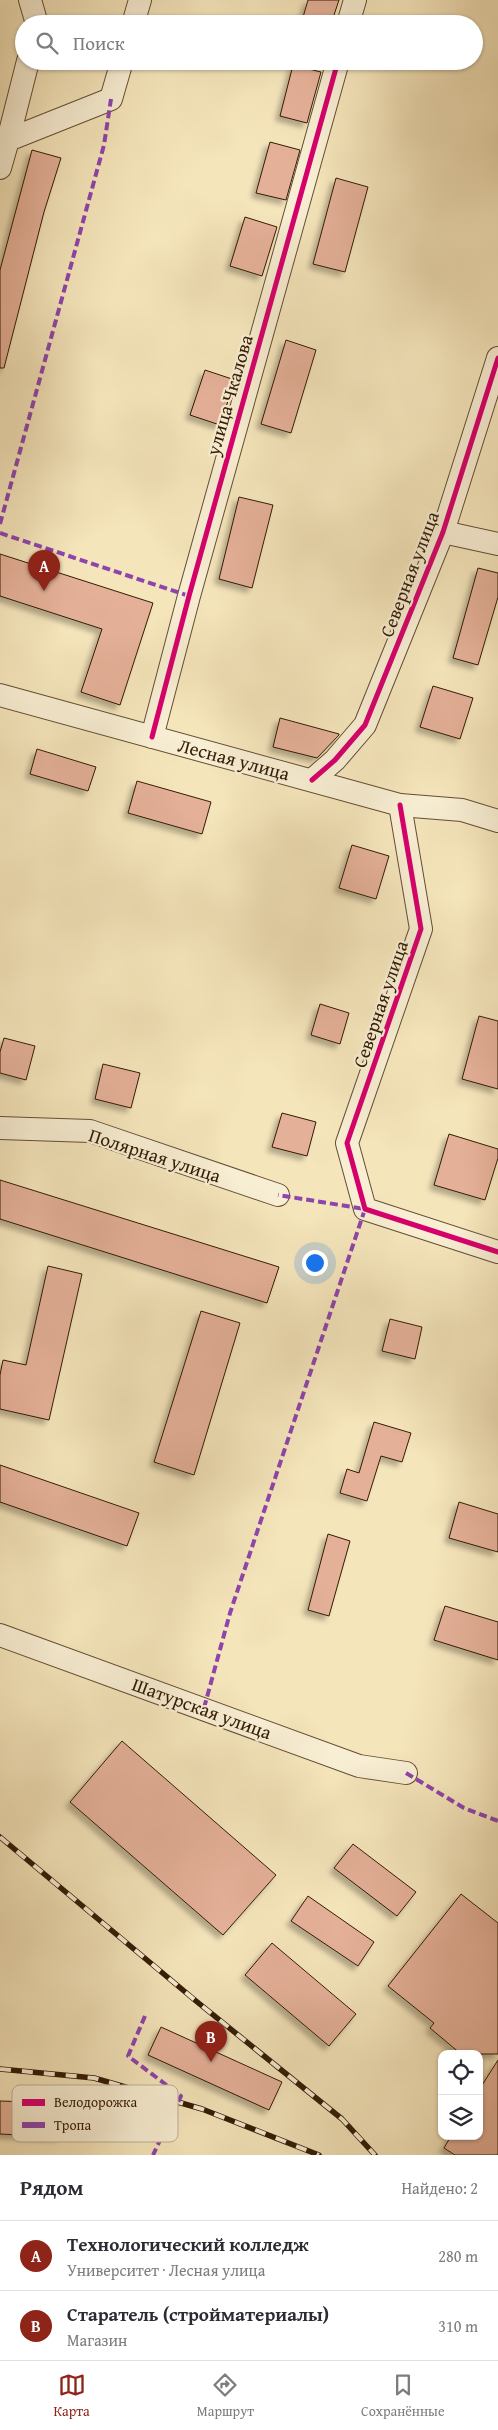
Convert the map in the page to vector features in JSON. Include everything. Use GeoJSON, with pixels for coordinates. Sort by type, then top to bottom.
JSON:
{"type":"FeatureCollection","features":[{"type":"Feature","properties":{"kind":"street"},"geometry":{"type":"LineString","coordinates":[[30,0],[34,15]]}},
{"type":"Feature","properties":{"kind":"street"},"geometry":{"type":"LineString","coordinates":[[136,15],[140,0]]}},
{"type":"Feature","properties":{"kind":"street"},"geometry":{"type":"LineString","coordinates":[[351,15],[355,0]]}},
{"type":"Feature","properties":{"kind":"street"},"geometry":{"type":"LineString","coordinates":[[0,168],[26,70]]}},
{"type":"Feature","properties":{"kind":"street"},"geometry":{"type":"LineString","coordinates":[[8,140],[111,99],[119,70]]}},
{"type":"Feature","properties":{"kind":"street","name":"улица Чкалова"},"geometry":{"type":"LineString","coordinates":[[152,737],[194,576],[335,70]]}},
{"type":"Feature","properties":{"kind":"street","name":"Северная улица"},"geometry":{"type":"LineString","coordinates":[[312,780],[335,760],[366,725],[443,532],[498,358]]}},
{"type":"Feature","properties":{"kind":"street"},"geometry":{"type":"LineString","coordinates":[[443,532],[498,544]]}},
{"type":"Feature","properties":{"kind":"street","name":"Лесная улица"},"geometry":{"type":"LineString","coordinates":[[0,695],[400,805],[462,810],[498,821]]}},
{"type":"Feature","properties":{"kind":"street","name":"Северная улица"},"geometry":{"type":"LineString","coordinates":[[400,805],[422,929],[347,1143],[365,1209],[498,1252]]}},
{"type":"Feature","properties":{"kind":"street","name":"Полярная улица"},"geometry":{"type":"LineString","coordinates":[[0,1128],[90,1131],[278,1195]]}},
{"type":"Feature","properties":{"kind":"street","name":"Шатурская улица"},"geometry":{"type":"LineString","coordinates":[[0,1635],[358,1766],[406,1773]]}},
{"type":"Feature","properties":{"kind":"building"},"geometry":{"type":"Polygon","coordinates":[[[308,0],[339,0],[334,15],[304,15],[308,0]]]}},
{"type":"Feature","properties":{"kind":"building"},"geometry":{"type":"Polygon","coordinates":[[[292,70],[321,72],[307,123],[280,116],[292,70]]]}},
{"type":"Feature","properties":{"kind":"building"},"geometry":{"type":"Polygon","coordinates":[[[270,142],[300,150],[286,200],[256,193],[270,142]]]}},
{"type":"Feature","properties":{"kind":"building"},"geometry":{"type":"Polygon","coordinates":[[[32,150],[61,158],[44,212],[4,368],[0,368],[0,270],[32,150]]]}},
{"type":"Feature","properties":{"kind":"building"},"geometry":{"type":"Polygon","coordinates":[[[336,178],[368,187],[345,272],[313,264],[336,178]]]}},
{"type":"Feature","properties":{"kind":"building"},"geometry":{"type":"Polygon","coordinates":[[[245,217],[277,227],[262,276],[230,266],[245,217]]]}},
{"type":"Feature","properties":{"kind":"building"},"geometry":{"type":"Polygon","coordinates":[[[286,340],[316,350],[291,433],[261,424],[286,340]]]}},
{"type":"Feature","properties":{"kind":"building"},"geometry":{"type":"Polygon","coordinates":[[[205,370],[235,380],[220,425],[190,415],[205,370]]]}},
{"type":"Feature","properties":{"kind":"building"},"geometry":{"type":"Polygon","coordinates":[[[239,497],[273,505],[252,588],[219,579],[239,497]]]}},
{"type":"Feature","properties":{"kind":"building"},"geometry":{"type":"Polygon","coordinates":[[[0,554],[153,603],[120,705],[81,692],[102,629],[0,596],[0,554]]]}},
{"type":"Feature","properties":{"kind":"building"},"geometry":{"type":"Polygon","coordinates":[[[478,568],[498,573],[498,597],[478,665],[453,658],[478,568]]]}},
{"type":"Feature","properties":{"kind":"building"},"geometry":{"type":"Polygon","coordinates":[[[433,686],[473,698],[460,739],[420,727],[433,686]]]}},
{"type":"Feature","properties":{"kind":"building"},"geometry":{"type":"Polygon","coordinates":[[[280,718],[339,735],[317,758],[273,747],[280,718]]]}},
{"type":"Feature","properties":{"kind":"building"},"geometry":{"type":"Polygon","coordinates":[[[37,749],[96,767],[88,791],[30,774],[37,749]]]}},
{"type":"Feature","properties":{"kind":"building"},"geometry":{"type":"Polygon","coordinates":[[[137,781],[211,802],[202,834],[128,813],[137,781]]]}},
{"type":"Feature","properties":{"kind":"building"},"geometry":{"type":"Polygon","coordinates":[[[352,845],[389,856],[376,899],[339,888],[352,845]]]}},
{"type":"Feature","properties":{"kind":"building"},"geometry":{"type":"Polygon","coordinates":[[[320,1004],[349,1013],[340,1044],[311,1035],[320,1004]]]}},
{"type":"Feature","properties":{"kind":"building"},"geometry":{"type":"Polygon","coordinates":[[[479,1016],[498,1021],[498,1089],[462,1079],[479,1016]]]}},
{"type":"Feature","properties":{"kind":"building"},"geometry":{"type":"Polygon","coordinates":[[[4,1038],[35,1046],[26,1080],[0,1073],[0,1052],[4,1038]]]}},
{"type":"Feature","properties":{"kind":"building"},"geometry":{"type":"Polygon","coordinates":[[[103,1064],[140,1073],[131,1108],[95,1099],[103,1064]]]}},
{"type":"Feature","properties":{"kind":"building"},"geometry":{"type":"Polygon","coordinates":[[[282,1113],[316,1122],[307,1156],[272,1147],[282,1113]]]}},
{"type":"Feature","properties":{"kind":"building"},"geometry":{"type":"Polygon","coordinates":[[[449,1134],[498,1149],[498,1158],[485,1200],[434,1185],[449,1134]]]}},
{"type":"Feature","properties":{"kind":"building"},"geometry":{"type":"Polygon","coordinates":[[[0,1180],[279,1267],[267,1303],[0,1219],[0,1180]]]}},
{"type":"Feature","properties":{"kind":"building"},"geometry":{"type":"Polygon","coordinates":[[[48,1266],[82,1274],[49,1420],[0,1409],[0,1375],[3,1360],[26,1365],[48,1266]]]}},
{"type":"Feature","properties":{"kind":"building"},"geometry":{"type":"Polygon","coordinates":[[[201,1311],[240,1323],[194,1475],[154,1462],[201,1311]]]}},
{"type":"Feature","properties":{"kind":"building"},"geometry":{"type":"Polygon","coordinates":[[[390,1319],[422,1327],[415,1359],[382,1351],[390,1319]]]}},
{"type":"Feature","properties":{"kind":"building"},"geometry":{"type":"Polygon","coordinates":[[[374,1422],[411,1433],[402,1462],[381,1456],[367,1501],[340,1493],[347,1469],[359,1473],[374,1422]]]}},
{"type":"Feature","properties":{"kind":"building"},"geometry":{"type":"Polygon","coordinates":[[[0,1465],[139,1513],[127,1546],[0,1502],[0,1465]]]}},
{"type":"Feature","properties":{"kind":"building"},"geometry":{"type":"Polygon","coordinates":[[[459,1502],[498,1514],[498,1552],[449,1538],[459,1502]]]}},
{"type":"Feature","properties":{"kind":"building"},"geometry":{"type":"Polygon","coordinates":[[[328,1534],[350,1541],[329,1616],[308,1610],[328,1534]]]}},
{"type":"Feature","properties":{"kind":"building"},"geometry":{"type":"Polygon","coordinates":[[[445,1606],[498,1622],[498,1660],[434,1640],[445,1606]]]}},
{"type":"Feature","properties":{"kind":"building"},"geometry":{"type":"Polygon","coordinates":[[[122,1741],[276,1875],[223,1935],[70,1802],[122,1741]]]}},
{"type":"Feature","properties":{"kind":"building"},"geometry":{"type":"Polygon","coordinates":[[[353,1844],[416,1892],[397,1916],[334,1868],[353,1844]]]}},
{"type":"Feature","properties":{"kind":"building"},"geometry":{"type":"Polygon","coordinates":[[[461,1894],[498,1923],[498,2054],[483,2054],[483,2050],[456,2050],[430,2028],[434,2023],[388,1986],[461,1894]]]}},
{"type":"Feature","properties":{"kind":"building"},"geometry":{"type":"Polygon","coordinates":[[[308,1896],[374,1942],[358,1966],[291,1921],[308,1896]]]}},
{"type":"Feature","properties":{"kind":"building"},"geometry":{"type":"Polygon","coordinates":[[[272,1943],[356,2014],[329,2046],[245,1975],[272,1943]]]}},
{"type":"Feature","properties":{"kind":"building"},"geometry":{"type":"Polygon","coordinates":[[[161,2027],[282,2082],[269,2110],[148,2055],[161,2027]]]}},
{"type":"Feature","properties":{"kind":"building"},"geometry":{"type":"Polygon","coordinates":[[[498,2060],[498,2155],[455,2155],[444,2148],[449,2140],[483,2140],[483,2084],[498,2060]]]}},
{"type":"Feature","properties":{"kind":"building"},"geometry":{"type":"Polygon","coordinates":[[[0,2101],[12,2101],[12,2135],[0,2134],[0,2101]]]}},
{"type":"Feature","properties":{"kind":"railway"},"geometry":{"type":"LineString","coordinates":[[0,1837],[196,2001],[342,2119],[375,2155]]}},
{"type":"Feature","properties":{"kind":"railway"},"geometry":{"type":"LineString","coordinates":[[0,2069],[94,2078],[118,2085]]}},
{"type":"Feature","properties":{"kind":"railway"},"geometry":{"type":"LineString","coordinates":[[178,2102],[202,2109],[319,2155]]}},
{"type":"Feature","properties":{"kind":"marked path"},"geometry":{"type":"LineString","coordinates":[[0,524],[104,145],[111,99]]}},
{"type":"Feature","properties":{"kind":"marked path"},"geometry":{"type":"LineString","coordinates":[[0,533],[189,596]]}},
{"type":"Feature","properties":{"kind":"marked path"},"geometry":{"type":"LineString","coordinates":[[204,1708],[230,1613],[365,1209],[278,1195]]}},
{"type":"Feature","properties":{"kind":"marked path"},"geometry":{"type":"LineString","coordinates":[[406,1773],[464,1808],[498,1821]]}},
{"type":"Feature","properties":{"kind":"marked path"},"geometry":{"type":"LineString","coordinates":[[145,2016],[128,2056],[166,2085]]}},
{"type":"Feature","properties":{"kind":"marked path"},"geometry":{"type":"LineString","coordinates":[[178,2094],[181,2096],[178,2102]]}},
{"type":"Feature","properties":{"kind":"marked path"},"geometry":{"type":"LineString","coordinates":[[153,2155],[159,2142]]}},
{"type":"Feature","properties":{"kind":"cycle path"},"geometry":{"type":"LineString","coordinates":[[152,737],[189,596],[335,70]]}},
{"type":"Feature","properties":{"kind":"cycle path"},"geometry":{"type":"LineString","coordinates":[[312,780],[335,760],[365,725],[443,532],[498,358]]}},
{"type":"Feature","properties":{"kind":"cycle path"},"geometry":{"type":"LineString","coordinates":[[400,805],[421,929],[347,1143],[365,1209],[498,1252]]}},
{"type":"Feature","properties":{"kind":"place","name":"Технологический колледж"},"geometry":{"type":"Point","coordinates":[44,591]}},
{"type":"Feature","properties":{"kind":"place","name":"Старатель (стройматериалы)"},"geometry":{"type":"Point","coordinates":[211,2062]}}]}
